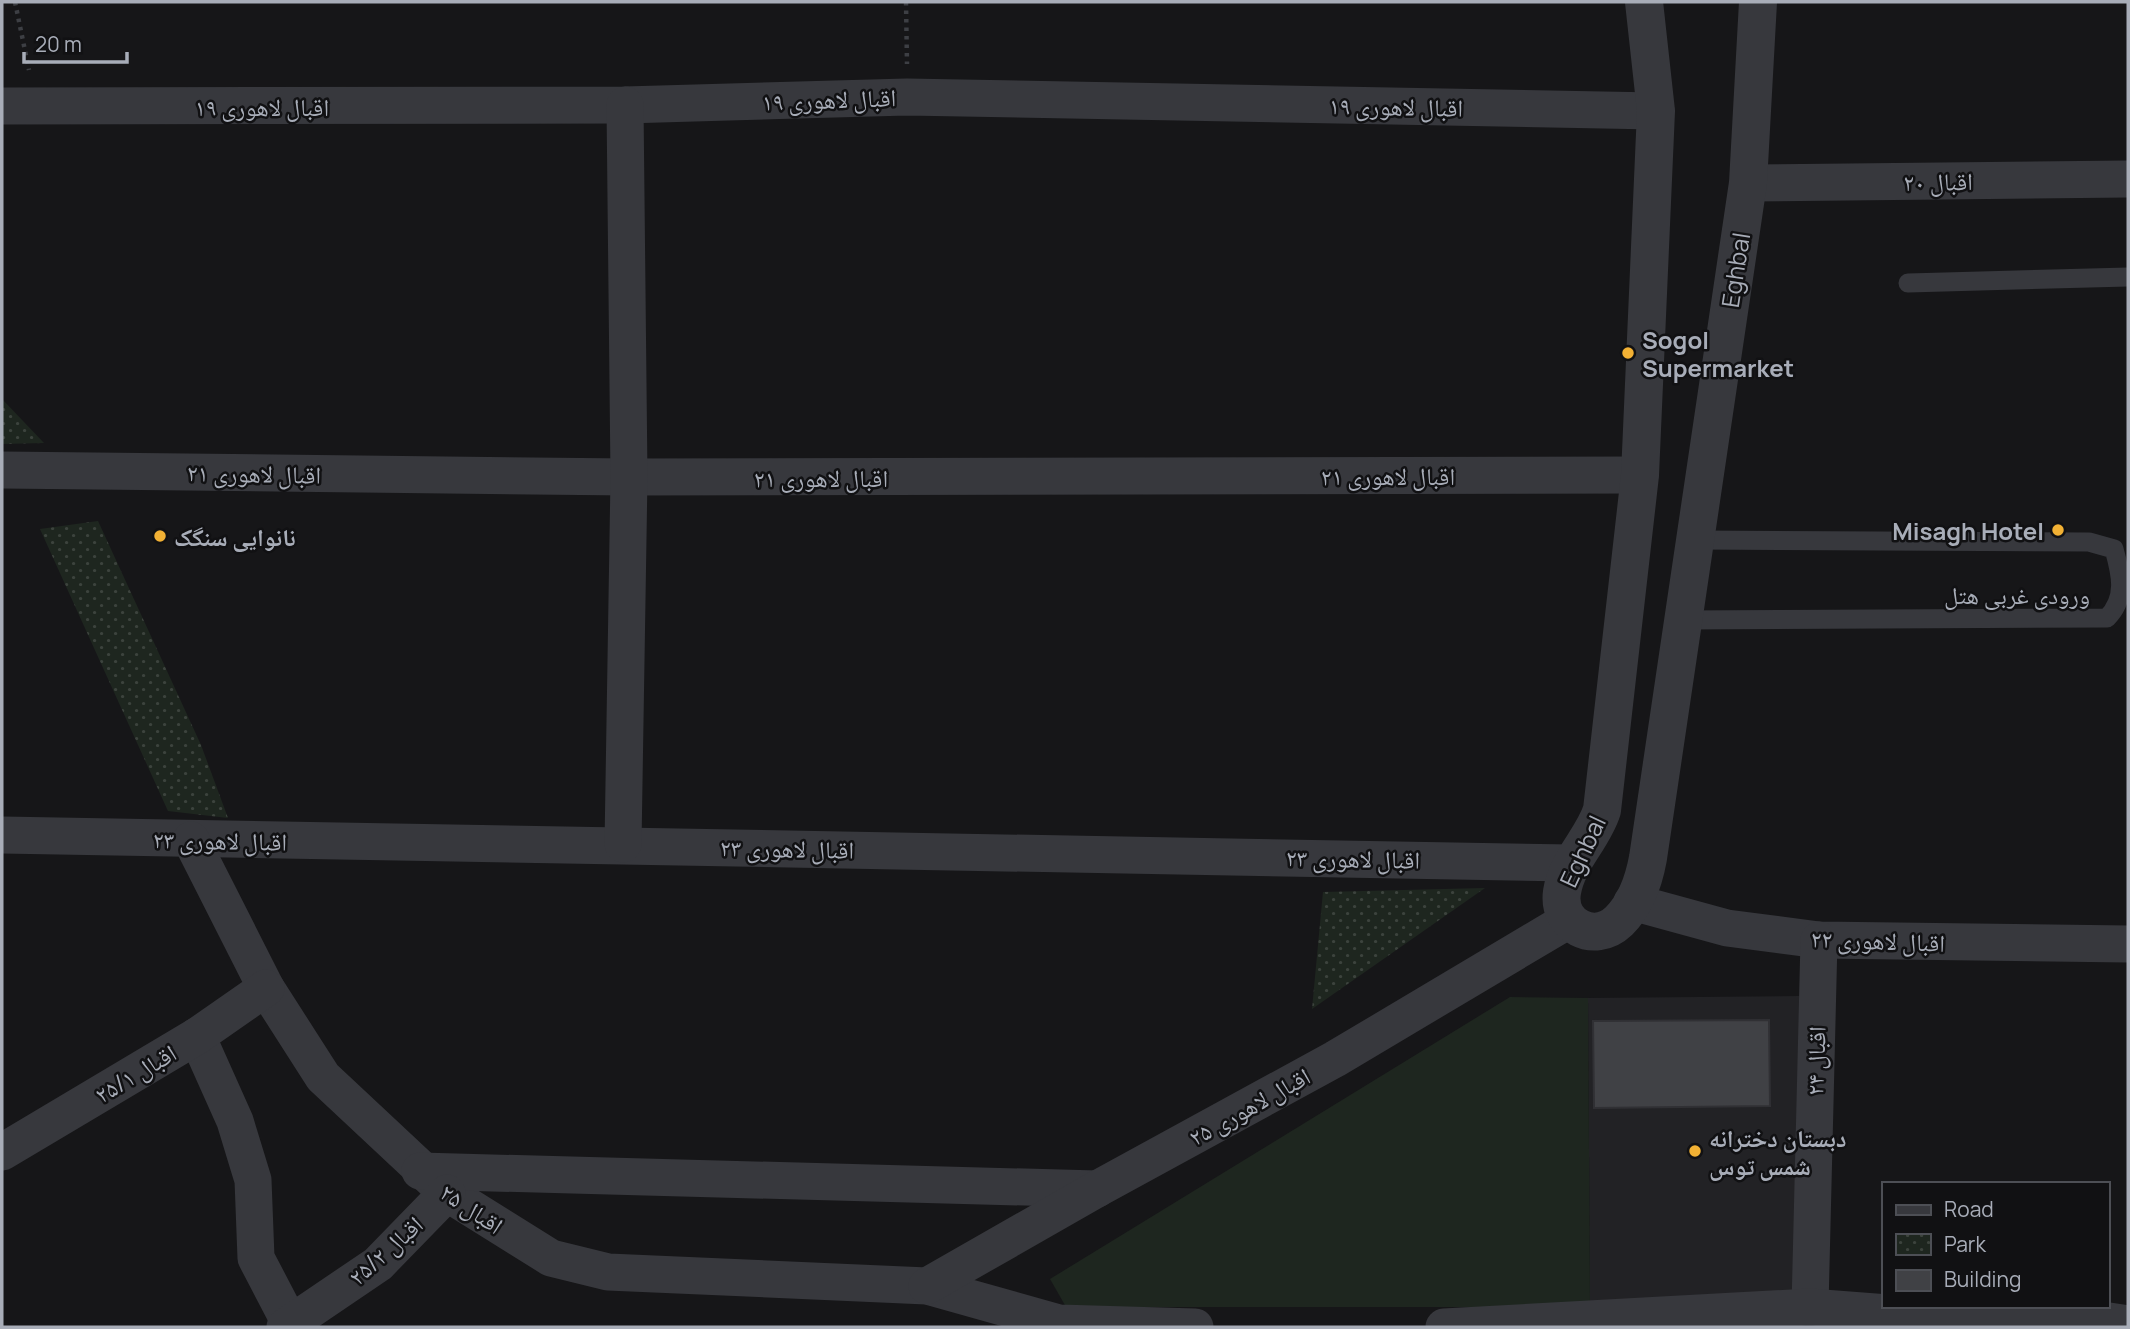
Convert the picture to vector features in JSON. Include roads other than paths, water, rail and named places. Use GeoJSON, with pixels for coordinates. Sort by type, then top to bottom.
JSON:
{"type":"FeatureCollection","features":[{"type":"Feature","properties":{"kind":"street","name":"Eghbal"},"geometry":{"type":"LineString","coordinates":[[1644,2],[1656,111],[1640,475],[1602,810],[1596,828],[1571,863],[1562,891],[1563,911],[1567,921],[1579,930],[1605,930],[1617,923],[1632,902],[1644,877],[1648,858],[1748,183],[1758,2]]}},
{"type":"Feature","properties":{"kind":"street","name":"اقبال لاهوری ۱۹"},"geometry":{"type":"LineString","coordinates":[[19,106],[625,106],[907,96],[1656,111]]}},
{"type":"Feature","properties":{"kind":"street"},"geometry":{"type":"LineString","coordinates":[[623,845],[629,477],[625,106]]}},
{"type":"Feature","properties":{"kind":"street","name":"اقبال ۲۰"},"geometry":{"type":"LineString","coordinates":[[1748,183],[2128,179]]}},
{"type":"Feature","properties":{"kind":"street","name":"اقبال لاهوری ۲۱"},"geometry":{"type":"LineString","coordinates":[[2,470],[629,477],[1640,475]]}},
{"type":"Feature","properties":{"kind":"street","name":"اقبال لاهوری ۲۳"},"geometry":{"type":"LineString","coordinates":[[2,835],[1571,863]]}},
{"type":"Feature","properties":{"kind":"street","name":"اقبال ۲۵"},"geometry":{"type":"LineString","coordinates":[[191,840],[266,988],[323,1077],[433,1182],[551,1258],[608,1272],[927,1286],[1059,1323],[1195,1327]]}},
{"type":"Feature","properties":{"kind":"street","name":"اقبال لاهوری ۲۲"},"geometry":{"type":"LineString","coordinates":[[1632,902],[1727,928],[1819,940],[2128,944]]}},
{"type":"Feature","properties":{"kind":"street","name":"اقبال لاهوری ۲۵"},"geometry":{"type":"LineString","coordinates":[[927,1286],[1097,1188],[1335,1059],[1567,921]]}},
{"type":"Feature","properties":{"kind":"street","name":"اقبال ۲۴"},"geometry":{"type":"LineString","coordinates":[[1810,1307],[1819,940]]}},
{"type":"Feature","properties":{"kind":"street","name":"اقبال ۲۵/۱"},"geometry":{"type":"LineString","coordinates":[[2,1152],[197,1036],[266,988]]}},
{"type":"Feature","properties":{"kind":"street"},"geometry":{"type":"LineString","coordinates":[[197,1036],[235,1121],[253,1180],[256,1258],[290,1326]]}},
{"type":"Feature","properties":{"kind":"street"},"geometry":{"type":"LineString","coordinates":[[433,1182],[1097,1188]]}},
{"type":"Feature","properties":{"kind":"street","name":"اقبال ۲۵/۲"},"geometry":{"type":"LineString","coordinates":[[290,1326],[378,1264],[433,1182]]}},
{"type":"Feature","properties":{"kind":"street"},"geometry":{"type":"LineString","coordinates":[[1444,1327],[1810,1307],[1914,1315],[2096,1319],[2126,1325]]}},
{"type":"Feature","properties":{"kind":"lane"},"geometry":{"type":"LineString","coordinates":[[1909,283],[2128,277]]}},
{"type":"Feature","properties":{"kind":"lane","name":"ورودی غربی هتل"},"geometry":{"type":"LineString","coordinates":[[1683,620],[2107,618],[2118,607],[2122,578],[2114,549],[2089,542],[1695,540]]}},
{"type":"Feature","properties":{"kind":"place","name":"Sogol Supermarket"},"geometry":{"type":"Point","coordinates":[1628,353]}},
{"type":"Feature","properties":{"kind":"place","name":"Misagh Hotel"},"geometry":{"type":"Point","coordinates":[2058,530]}},
{"type":"Feature","properties":{"kind":"place","name":"نانوایی سنگک"},"geometry":{"type":"Point","coordinates":[160,536]}},
{"type":"Feature","properties":{"kind":"place","name":"دبستان دخترانه شمس توس"},"geometry":{"type":"Point","coordinates":[1695,1151]}}]}
